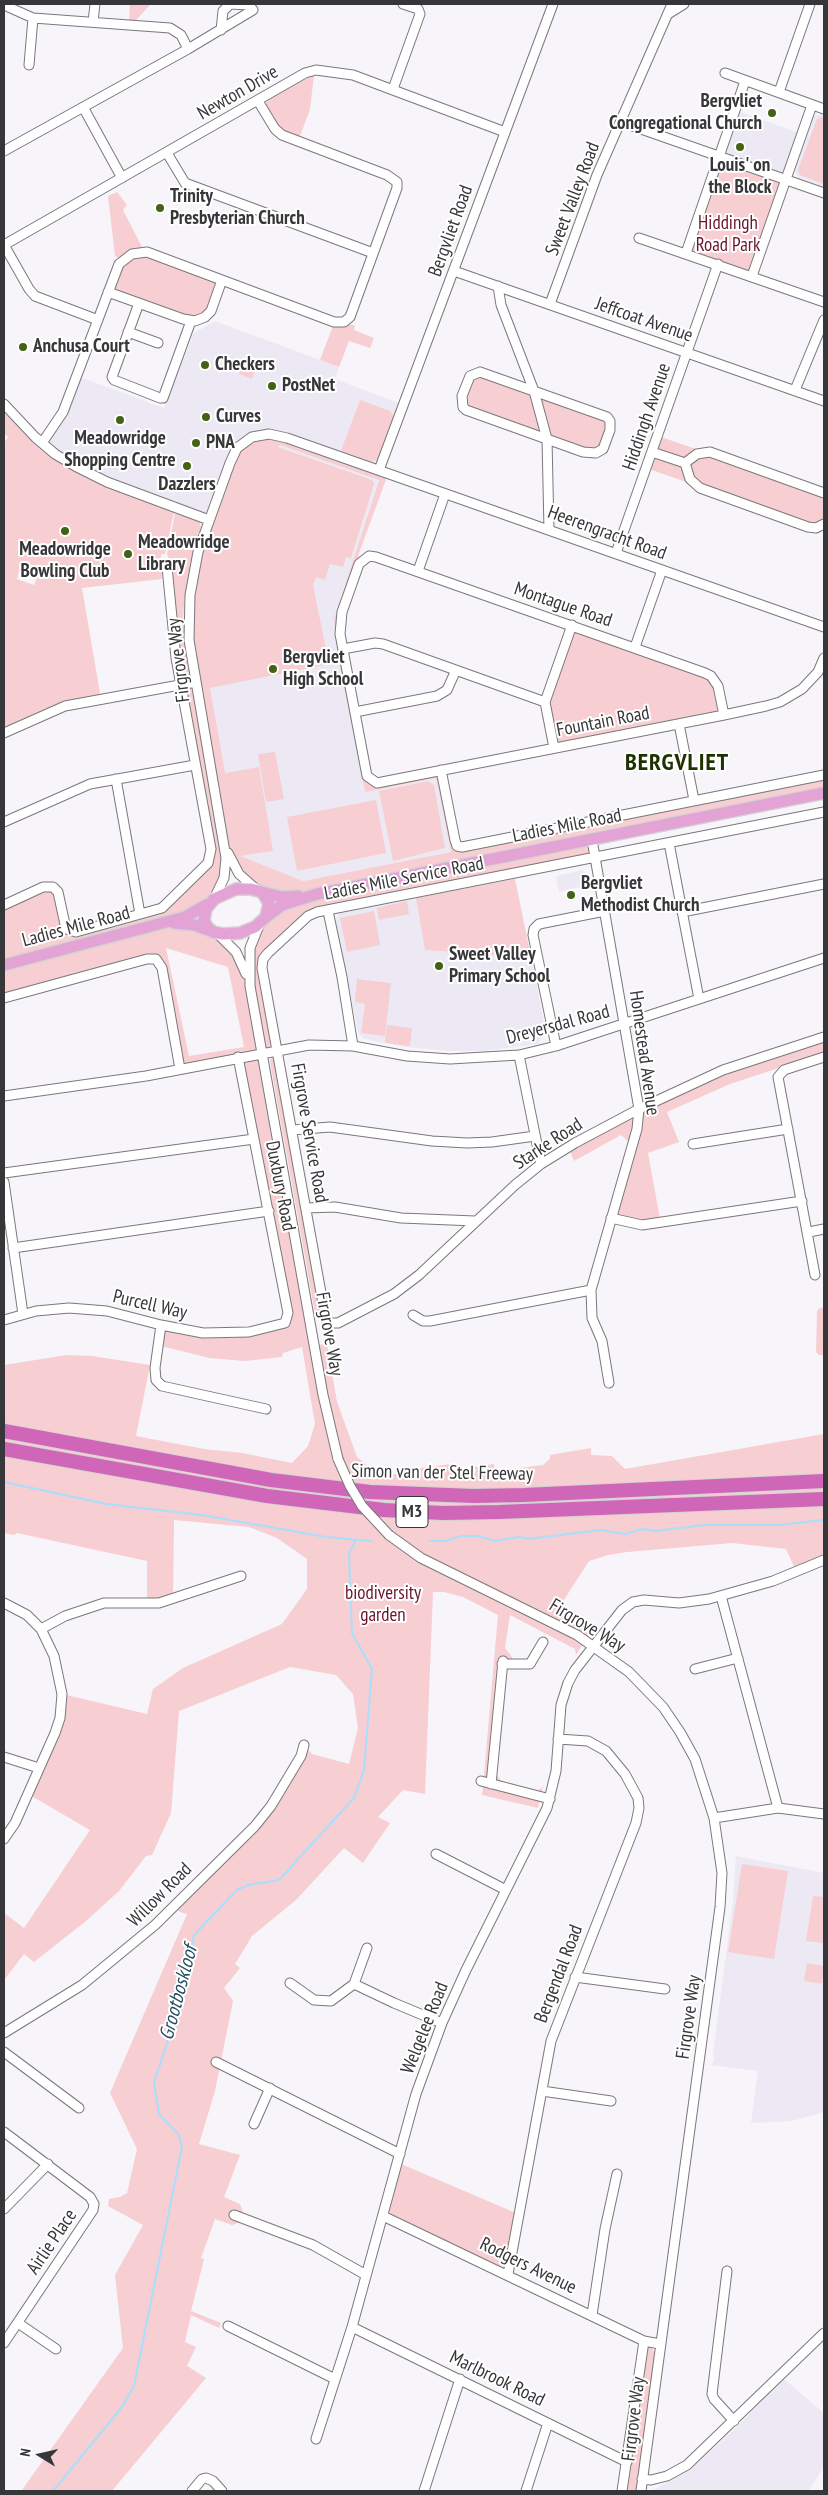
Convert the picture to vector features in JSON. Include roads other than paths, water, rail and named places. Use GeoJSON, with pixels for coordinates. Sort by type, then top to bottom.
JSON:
{"type":"FeatureCollection","features":[{"type":"Feature","properties":{"kind":"highway","name":"Simon van der Stel Freeway"},"geometry":{"type":"LineString","coordinates":[[4,1431],[271,1480],[370,1492],[465,1496],[524,1495],[824,1482]]}},
{"type":"Feature","properties":{"kind":"highway","name":"Simon van der Stel Freeway"},"geometry":{"type":"LineString","coordinates":[[4,1449],[267,1496],[384,1510],[480,1513],[824,1499]]}},
{"type":"Feature","properties":{"kind":"main road","name":"Ladies Mile Road"},"geometry":{"type":"LineString","coordinates":[[259,891],[288,897],[317,894],[824,793]]}},
{"type":"Feature","properties":{"kind":"main road"},"geometry":{"type":"LineString","coordinates":[[231,890],[259,891],[269,903],[263,920],[240,933],[215,933],[207,927],[204,920],[204,912],[211,902],[231,890]]}},
{"type":"Feature","properties":{"kind":"main road","name":"Ladies Mile Road"},"geometry":{"type":"LineString","coordinates":[[263,920],[282,905],[317,894]]}},
{"type":"Feature","properties":{"kind":"main road","name":"Ladies Mile Road"},"geometry":{"type":"LineString","coordinates":[[4,965],[192,915],[211,902]]}},
{"type":"Feature","properties":{"kind":"main road","name":"Ladies Mile Road"},"geometry":{"type":"LineString","coordinates":[[157,924],[188,924],[215,933]]}},
{"type":"Feature","properties":{"kind":"street"},"geometry":{"type":"LineString","coordinates":[[93,22],[95,4]]}},
{"type":"Feature","properties":{"kind":"street"},"geometry":{"type":"LineString","coordinates":[[4,151],[188,49],[221,30],[253,10],[249,5],[230,4],[223,11],[221,30]]}},
{"type":"Feature","properties":{"kind":"street"},"geometry":{"type":"LineString","coordinates":[[393,89],[420,14],[418,9],[403,4]]}},
{"type":"Feature","properties":{"kind":"street","name":"Bergvliet Road"},"geometry":{"type":"LineString","coordinates":[[379,470],[553,4]]}},
{"type":"Feature","properties":{"kind":"street","name":"Sweet Valley Road"},"geometry":{"type":"LineString","coordinates":[[550,304],[597,175],[672,4]]}},
{"type":"Feature","properties":{"kind":"street"},"geometry":{"type":"LineString","coordinates":[[668,14],[684,4]]}},
{"type":"Feature","properties":{"kind":"street"},"geometry":{"type":"LineString","coordinates":[[779,92],[810,4]]}},
{"type":"Feature","properties":{"kind":"street"},"geometry":{"type":"LineString","coordinates":[[4,5],[33,18],[170,28],[181,35],[188,49]]}},
{"type":"Feature","properties":{"kind":"street"},"geometry":{"type":"LineString","coordinates":[[29,64],[33,18]]}},
{"type":"Feature","properties":{"kind":"street","name":"Newton Drive"},"geometry":{"type":"LineString","coordinates":[[4,245],[305,73],[316,70],[353,75],[505,132]]}},
{"type":"Feature","properties":{"kind":"street"},"geometry":{"type":"LineString","coordinates":[[725,73],[824,109]]}},
{"type":"Feature","properties":{"kind":"street"},"geometry":{"type":"LineString","coordinates":[[686,253],[745,81]]}},
{"type":"Feature","properties":{"kind":"street"},"geometry":{"type":"LineString","coordinates":[[42,443],[63,412],[119,264],[132,254],[146,252],[334,322],[344,322],[351,315],[397,188],[396,180],[282,135],[275,129],[258,101]]}},
{"type":"Feature","properties":{"kind":"street"},"geometry":{"type":"LineString","coordinates":[[752,276],[812,104]]}},
{"type":"Feature","properties":{"kind":"street"},"geometry":{"type":"LineString","coordinates":[[83,107],[122,178]]}},
{"type":"Feature","properties":{"kind":"street"},"geometry":{"type":"LineString","coordinates":[[621,122],[824,193]]}},
{"type":"Feature","properties":{"kind":"street"},"geometry":{"type":"LineString","coordinates":[[167,153],[185,182],[192,186],[373,253]]}},
{"type":"Feature","properties":{"kind":"street"},"geometry":{"type":"LineString","coordinates":[[639,238],[824,302]]}},
{"type":"Feature","properties":{"kind":"street"},"geometry":{"type":"LineString","coordinates":[[4,245],[28,289],[35,296],[98,320]]}},
{"type":"Feature","properties":{"kind":"street","name":"Hiddingh Avenue"},"geometry":{"type":"LineString","coordinates":[[616,553],[718,264]]}},
{"type":"Feature","properties":{"kind":"street","name":"Jeffcoat Avenue"},"geometry":{"type":"LineString","coordinates":[[454,271],[824,401]]}},
{"type":"Feature","properties":{"kind":"street"},"geometry":{"type":"LineString","coordinates":[[108,292],[191,321],[205,317],[211,311],[222,280]]}},
{"type":"Feature","properties":{"kind":"street"},"geometry":{"type":"LineString","coordinates":[[498,286],[504,314],[534,391],[547,439],[549,530]]}},
{"type":"Feature","properties":{"kind":"street"},"geometry":{"type":"LineString","coordinates":[[139,303],[112,379],[162,399],[191,321]]}},
{"type":"Feature","properties":{"kind":"street"},"geometry":{"type":"LineString","coordinates":[[795,390],[824,320]]}},
{"type":"Feature","properties":{"kind":"street"},"geometry":{"type":"LineString","coordinates":[[128,332],[158,343]]}},
{"type":"Feature","properties":{"kind":"street"},"geometry":{"type":"LineString","coordinates":[[480,372],[603,415],[610,421],[610,430],[603,449],[596,454],[547,439],[472,413],[463,407],[462,402],[470,376],[480,372]]}},
{"type":"Feature","properties":{"kind":"street"},"geometry":{"type":"LineString","coordinates":[[4,404],[55,454],[95,477],[209,520]]}},
{"type":"Feature","properties":{"kind":"street","name":"Firgrove Way"},"geometry":{"type":"LineString","coordinates":[[211,902],[225,874],[225,846],[190,640],[190,595],[198,552],[235,452],[244,442],[260,434],[278,435],[379,470]]}},
{"type":"Feature","properties":{"kind":"street"},"geometry":{"type":"LineString","coordinates":[[652,452],[685,463]]}},
{"type":"Feature","properties":{"kind":"street"},"geometry":{"type":"LineString","coordinates":[[685,463],[697,454],[710,452],[824,493]]}},
{"type":"Feature","properties":{"kind":"street"},"geometry":{"type":"LineString","coordinates":[[685,463],[690,479],[700,488],[808,527],[816,528],[824,524]]}},
{"type":"Feature","properties":{"kind":"street","name":"Heerengracht Road"},"geometry":{"type":"LineString","coordinates":[[379,470],[824,627]]}},
{"type":"Feature","properties":{"kind":"street"},"geometry":{"type":"LineString","coordinates":[[418,572],[445,494]]}},
{"type":"Feature","properties":{"kind":"street","name":"Montague Road"},"geometry":{"type":"LineString","coordinates":[[343,649],[340,634],[342,612],[362,559],[376,557],[634,647],[711,676],[718,686],[724,715]]}},
{"type":"Feature","properties":{"kind":"street"},"geometry":{"type":"LineString","coordinates":[[4,905],[43,887],[56,888],[65,927],[70,932],[162,908],[208,863],[211,854],[180,685],[167,567]]}},
{"type":"Feature","properties":{"kind":"street"},"geometry":{"type":"LineString","coordinates":[[634,647],[662,570]]}},
{"type":"Feature","properties":{"kind":"street"},"geometry":{"type":"LineString","coordinates":[[554,748],[545,702],[572,626]]}},
{"type":"Feature","properties":{"kind":"street"},"geometry":{"type":"LineString","coordinates":[[456,670],[446,690],[437,696],[355,712],[343,649],[375,643],[383,644],[456,670],[545,702]]}},
{"type":"Feature","properties":{"kind":"street","name":"Fountain Road"},"geometry":{"type":"LineString","coordinates":[[355,712],[370,780],[377,783],[766,706],[793,695],[810,681],[824,658]]}},
{"type":"Feature","properties":{"kind":"street"},"geometry":{"type":"LineString","coordinates":[[4,733],[65,706],[196,682]]}},
{"type":"Feature","properties":{"kind":"street"},"geometry":{"type":"LineString","coordinates":[[679,724],[694,800]]}},
{"type":"Feature","properties":{"kind":"street"},"geometry":{"type":"LineString","coordinates":[[4,822],[90,784],[195,765]]}},
{"type":"Feature","properties":{"kind":"street","name":"Ladies Mile Service Road"},"geometry":{"type":"LineString","coordinates":[[441,770],[457,846],[509,838],[824,775]]}},
{"type":"Feature","properties":{"kind":"street"},"geometry":{"type":"LineString","coordinates":[[116,779],[140,914]]}},
{"type":"Feature","properties":{"kind":"street","name":"Ladies Mile Service Road"},"geometry":{"type":"LineString","coordinates":[[264,957],[308,916],[328,910],[824,812]]}},
{"type":"Feature","properties":{"kind":"street","name":"Homestead Avenue"},"geometry":{"type":"LineString","coordinates":[[592,840],[639,1109],[637,1129],[591,1290],[591,1310],[602,1340],[609,1383]]}},
{"type":"Feature","properties":{"kind":"street"},"geometry":{"type":"LineString","coordinates":[[669,843],[699,999]]}},
{"type":"Feature","properties":{"kind":"street","name":"Firgrove Way"},"geometry":{"type":"LineString","coordinates":[[225,846],[236,870],[259,891]]}},
{"type":"Feature","properties":{"kind":"street"},"geometry":{"type":"LineString","coordinates":[[682,912],[824,884]]}},
{"type":"Feature","properties":{"kind":"street"},"geometry":{"type":"LineString","coordinates":[[328,910],[340,962],[353,1046]]}},
{"type":"Feature","properties":{"kind":"street"},"geometry":{"type":"LineString","coordinates":[[556,1046],[534,929],[540,924],[605,911]]}},
{"type":"Feature","properties":{"kind":"street","name":"Firgrove Way"},"geometry":{"type":"LineString","coordinates":[[263,920],[250,948],[248,966],[250,986],[328,1418],[338,1459],[350,1486],[362,1506],[389,1535],[421,1558],[577,1634],[629,1672],[672,1720],[694,1759],[714,1818],[722,1873],[720,1907],[641,2491]]}},
{"type":"Feature","properties":{"kind":"street","name":"Firgrove Way"},"geometry":{"type":"LineString","coordinates":[[215,933],[236,952],[250,986]]}},
{"type":"Feature","properties":{"kind":"street","name":"Firgrove Service Road"},"geometry":{"type":"LineString","coordinates":[[264,957],[262,968],[324,1316]]}},
{"type":"Feature","properties":{"kind":"street","name":"Dreyersdal Road"},"geometry":{"type":"LineString","coordinates":[[4,1096],[180,1069],[316,1044],[353,1046],[407,1056],[450,1060],[519,1055],[556,1046],[824,958]]}},
{"type":"Feature","properties":{"kind":"street"},"geometry":{"type":"LineString","coordinates":[[4,998],[147,959],[156,959],[162,968],[180,1069]]}},
{"type":"Feature","properties":{"kind":"street","name":"Starke Road"},"geometry":{"type":"LineString","coordinates":[[324,1316],[328,1322],[338,1323],[394,1294],[419,1275],[475,1221],[541,1164],[566,1148],[639,1109],[723,1070],[824,1037]]}},
{"type":"Feature","properties":{"kind":"street"},"geometry":{"type":"LineString","coordinates":[[519,1055],[541,1164]]}},
{"type":"Feature","properties":{"kind":"street","name":"Duxbury Road"},"geometry":{"type":"LineString","coordinates":[[238,1057],[269,1211],[288,1321]]}},
{"type":"Feature","properties":{"kind":"street"},"geometry":{"type":"LineString","coordinates":[[815,1275],[778,1082],[780,1073],[824,1057]]}},
{"type":"Feature","properties":{"kind":"street"},"geometry":{"type":"LineString","coordinates":[[292,1130],[330,1127],[432,1141],[466,1143],[492,1142],[535,1136]]}},
{"type":"Feature","properties":{"kind":"street"},"geometry":{"type":"LineString","coordinates":[[693,1144],[788,1129]]}},
{"type":"Feature","properties":{"kind":"street"},"geometry":{"type":"LineString","coordinates":[[4,1173],[254,1139]]}},
{"type":"Feature","properties":{"kind":"street"},"geometry":{"type":"LineString","coordinates":[[4,1182],[23,1314]]}},
{"type":"Feature","properties":{"kind":"street"},"geometry":{"type":"LineString","coordinates":[[611,1218],[642,1225],[802,1201]]}},
{"type":"Feature","properties":{"kind":"street"},"geometry":{"type":"LineString","coordinates":[[306,1208],[335,1207],[401,1218],[475,1221]]}},
{"type":"Feature","properties":{"kind":"street"},"geometry":{"type":"LineString","coordinates":[[13,1248],[269,1211]]}},
{"type":"Feature","properties":{"kind":"street"},"geometry":{"type":"LineString","coordinates":[[808,1232],[824,1229]]}},
{"type":"Feature","properties":{"kind":"street"},"geometry":{"type":"LineString","coordinates":[[413,1315],[423,1321],[430,1321],[591,1290]]}},
{"type":"Feature","properties":{"kind":"street","name":"Purcell Way"},"geometry":{"type":"LineString","coordinates":[[4,1320],[23,1314],[69,1308],[96,1309],[203,1333],[235,1333],[282,1326],[288,1321]]}},
{"type":"Feature","properties":{"kind":"street"},"geometry":{"type":"LineString","coordinates":[[161,1325],[155,1377],[162,1386],[266,1409]]}},
{"type":"Feature","properties":{"kind":"street","name":"Welgelee Road"},"geometry":{"type":"LineString","coordinates":[[316,2439],[352,2327],[416,2094],[442,2023],[550,1799],[556,1771],[561,1705],[568,1683],[594,1645],[622,1610],[634,1602],[644,1600],[679,1603],[722,1596],[773,1581],[824,1560]]}},
{"type":"Feature","properties":{"kind":"street"},"geometry":{"type":"LineString","coordinates":[[41,1629],[65,1616],[104,1603],[159,1603],[241,1576]]}},
{"type":"Feature","properties":{"kind":"street"},"geometry":{"type":"LineString","coordinates":[[722,1596],[778,1808]]}},
{"type":"Feature","properties":{"kind":"street"},"geometry":{"type":"LineString","coordinates":[[4,1602],[27,1615],[41,1629],[54,1656],[62,1694],[60,1718],[39,1768],[4,1839]]}},
{"type":"Feature","properties":{"kind":"street"},"geometry":{"type":"LineString","coordinates":[[491,1784],[502,1662],[530,1664],[543,1642]]}},
{"type":"Feature","properties":{"kind":"street"},"geometry":{"type":"LineString","coordinates":[[695,1669],[738,1658]]}},
{"type":"Feature","properties":{"kind":"street","name":"Bergendal Road"},"geometry":{"type":"LineString","coordinates":[[508,2274],[554,2032],[636,1823],[639,1804],[625,1774],[606,1751],[588,1741],[558,1739]]}},
{"type":"Feature","properties":{"kind":"street","name":"Willow Road"},"geometry":{"type":"LineString","coordinates":[[4,2033],[82,1985],[155,1925],[260,1819],[301,1756],[304,1745]]}},
{"type":"Feature","properties":{"kind":"street"},"geometry":{"type":"LineString","coordinates":[[4,1757],[39,1768]]}},
{"type":"Feature","properties":{"kind":"street"},"geometry":{"type":"LineString","coordinates":[[481,1781],[550,1799]]}},
{"type":"Feature","properties":{"kind":"street"},"geometry":{"type":"LineString","coordinates":[[714,1818],[778,1808],[824,1814]]}},
{"type":"Feature","properties":{"kind":"street"},"geometry":{"type":"LineString","coordinates":[[436,1854],[506,1890]]}},
{"type":"Feature","properties":{"kind":"street"},"geometry":{"type":"LineString","coordinates":[[290,1983],[314,2000],[327,2003],[338,1998],[354,1984],[367,1948]]}},
{"type":"Feature","properties":{"kind":"street"},"geometry":{"type":"LineString","coordinates":[[575,1977],[665,1989]]}},
{"type":"Feature","properties":{"kind":"street"},"geometry":{"type":"LineString","coordinates":[[354,1984],[394,2004],[442,2023]]}},
{"type":"Feature","properties":{"kind":"street"},"geometry":{"type":"LineString","coordinates":[[4,2052],[79,2108]]}},
{"type":"Feature","properties":{"kind":"street"},"geometry":{"type":"LineString","coordinates":[[216,2062],[400,2154]]}},
{"type":"Feature","properties":{"kind":"street"},"geometry":{"type":"LineString","coordinates":[[254,2124],[270,2088]]}},
{"type":"Feature","properties":{"kind":"street"},"geometry":{"type":"LineString","coordinates":[[542,2091],[611,2100]]}},
{"type":"Feature","properties":{"kind":"street","name":"Airlie Place"},"geometry":{"type":"LineString","coordinates":[[4,2132],[90,2197],[94,2207],[4,2343]]}},
{"type":"Feature","properties":{"kind":"street"},"geometry":{"type":"LineString","coordinates":[[4,2209],[48,2164]]}},
{"type":"Feature","properties":{"kind":"street"},"geometry":{"type":"LineString","coordinates":[[592,2315],[605,2228],[617,2174]]}},
{"type":"Feature","properties":{"kind":"street"},"geometry":{"type":"LineString","coordinates":[[234,2215],[313,2245],[366,2275]]}},
{"type":"Feature","properties":{"kind":"street","name":"Rodgers Avenue"},"geometry":{"type":"LineString","coordinates":[[383,2216],[508,2274],[644,2341],[660,2344]]}},
{"type":"Feature","properties":{"kind":"street"},"geometry":{"type":"LineString","coordinates":[[727,2271],[712,2394],[734,2421]]}},
{"type":"Feature","properties":{"kind":"street"},"geometry":{"type":"LineString","coordinates":[[18,2323],[56,2350]]}},
{"type":"Feature","properties":{"kind":"street"},"geometry":{"type":"LineString","coordinates":[[228,2326],[336,2379]]}},
{"type":"Feature","properties":{"kind":"street","name":"Marlbrook Road"},"geometry":{"type":"LineString","coordinates":[[352,2327],[627,2462]]}},
{"type":"Feature","properties":{"kind":"street"},"geometry":{"type":"LineString","coordinates":[[642,2479],[651,2480],[677,2472],[734,2421],[824,2333]]}},
{"type":"Feature","properties":{"kind":"street"},"geometry":{"type":"LineString","coordinates":[[622,2491],[644,2341]]}},
{"type":"Feature","properties":{"kind":"street"},"geometry":{"type":"LineString","coordinates":[[424,2491],[460,2379]]}},
{"type":"Feature","properties":{"kind":"street"},"geometry":{"type":"LineString","coordinates":[[526,2491],[548,2423]]}},
{"type":"Feature","properties":{"kind":"street"},"geometry":{"type":"LineString","coordinates":[[192,2491],[200,2481],[206,2478],[213,2481],[222,2491]]}},
{"type":"Feature","properties":{"kind":"waterway"},"geometry":{"type":"LineString","coordinates":[[4,1482],[106,1504],[202,1515],[326,1537],[371,1541]]}},
{"type":"Feature","properties":{"kind":"waterway"},"geometry":{"type":"LineString","coordinates":[[430,1541],[445,1541],[461,1536],[479,1536],[494,1541],[601,1530],[625,1534],[643,1529],[655,1531],[704,1525],[778,1525],[824,1520]]}},
{"type":"Feature","properties":{"kind":"waterway","name":"Grootboskloof"},"geometry":{"type":"LineString","coordinates":[[53,2491],[122,2407],[134,2386],[182,2147],[179,2135],[159,2114],[154,2083],[181,2001],[194,1935],[237,1890],[248,1885],[279,1880],[354,1798],[364,1770],[372,1669],[352,1633],[349,1553],[356,1540]]}},
{"type":"Feature","properties":{"kind":"place","name":"Bergvliet Congregational Church"},"geometry":{"type":"Point","coordinates":[772,113]}},
{"type":"Feature","properties":{"kind":"place","name":"Louis' on the Block"},"geometry":{"type":"Point","coordinates":[740,147]}},
{"type":"Feature","properties":{"kind":"place","name":"Trinity Presbyterian Church"},"geometry":{"type":"Point","coordinates":[160,208]}},
{"type":"Feature","properties":{"kind":"place","name":"Anchusa Court"},"geometry":{"type":"Point","coordinates":[23,347]}},
{"type":"Feature","properties":{"kind":"place","name":"Checkers"},"geometry":{"type":"Point","coordinates":[205,365]}},
{"type":"Feature","properties":{"kind":"place","name":"PostNet"},"geometry":{"type":"Point","coordinates":[272,386]}},
{"type":"Feature","properties":{"kind":"place","name":"Curves"},"geometry":{"type":"Point","coordinates":[206,417]}},
{"type":"Feature","properties":{"kind":"place","name":"Meadowridge Shopping Centre"},"geometry":{"type":"Point","coordinates":[120,420]}},
{"type":"Feature","properties":{"kind":"place","name":"PNA"},"geometry":{"type":"Point","coordinates":[196,443]}},
{"type":"Feature","properties":{"kind":"place","name":"Dazzlers"},"geometry":{"type":"Point","coordinates":[187,466]}},
{"type":"Feature","properties":{"kind":"place","name":"Meadowridge Bowling Club"},"geometry":{"type":"Point","coordinates":[65,531]}},
{"type":"Feature","properties":{"kind":"place","name":"Meadowridge Library"},"geometry":{"type":"Point","coordinates":[128,554]}},
{"type":"Feature","properties":{"kind":"place","name":"Bergvliet High School"},"geometry":{"type":"Point","coordinates":[273,669]}},
{"type":"Feature","properties":{"kind":"place","name":"Bergvliet Methodist Church"},"geometry":{"type":"Point","coordinates":[571,895]}},
{"type":"Feature","properties":{"kind":"place","name":"Sweet Valley Primary School"},"geometry":{"type":"Point","coordinates":[439,966]}},
{"type":"Feature","properties":{"kind":"district","name":"BERGVLIET"},"geometry":{"type":"Point","coordinates":[677,763]}},
{"type":"Feature","properties":{"kind":"park label","name":"Hiddingh Road Park"},"geometry":{"type":"Point","coordinates":[728,235]}},
{"type":"Feature","properties":{"kind":"park label","name":"biodiversity garden"},"geometry":{"type":"Point","coordinates":[383,1605]}}]}
